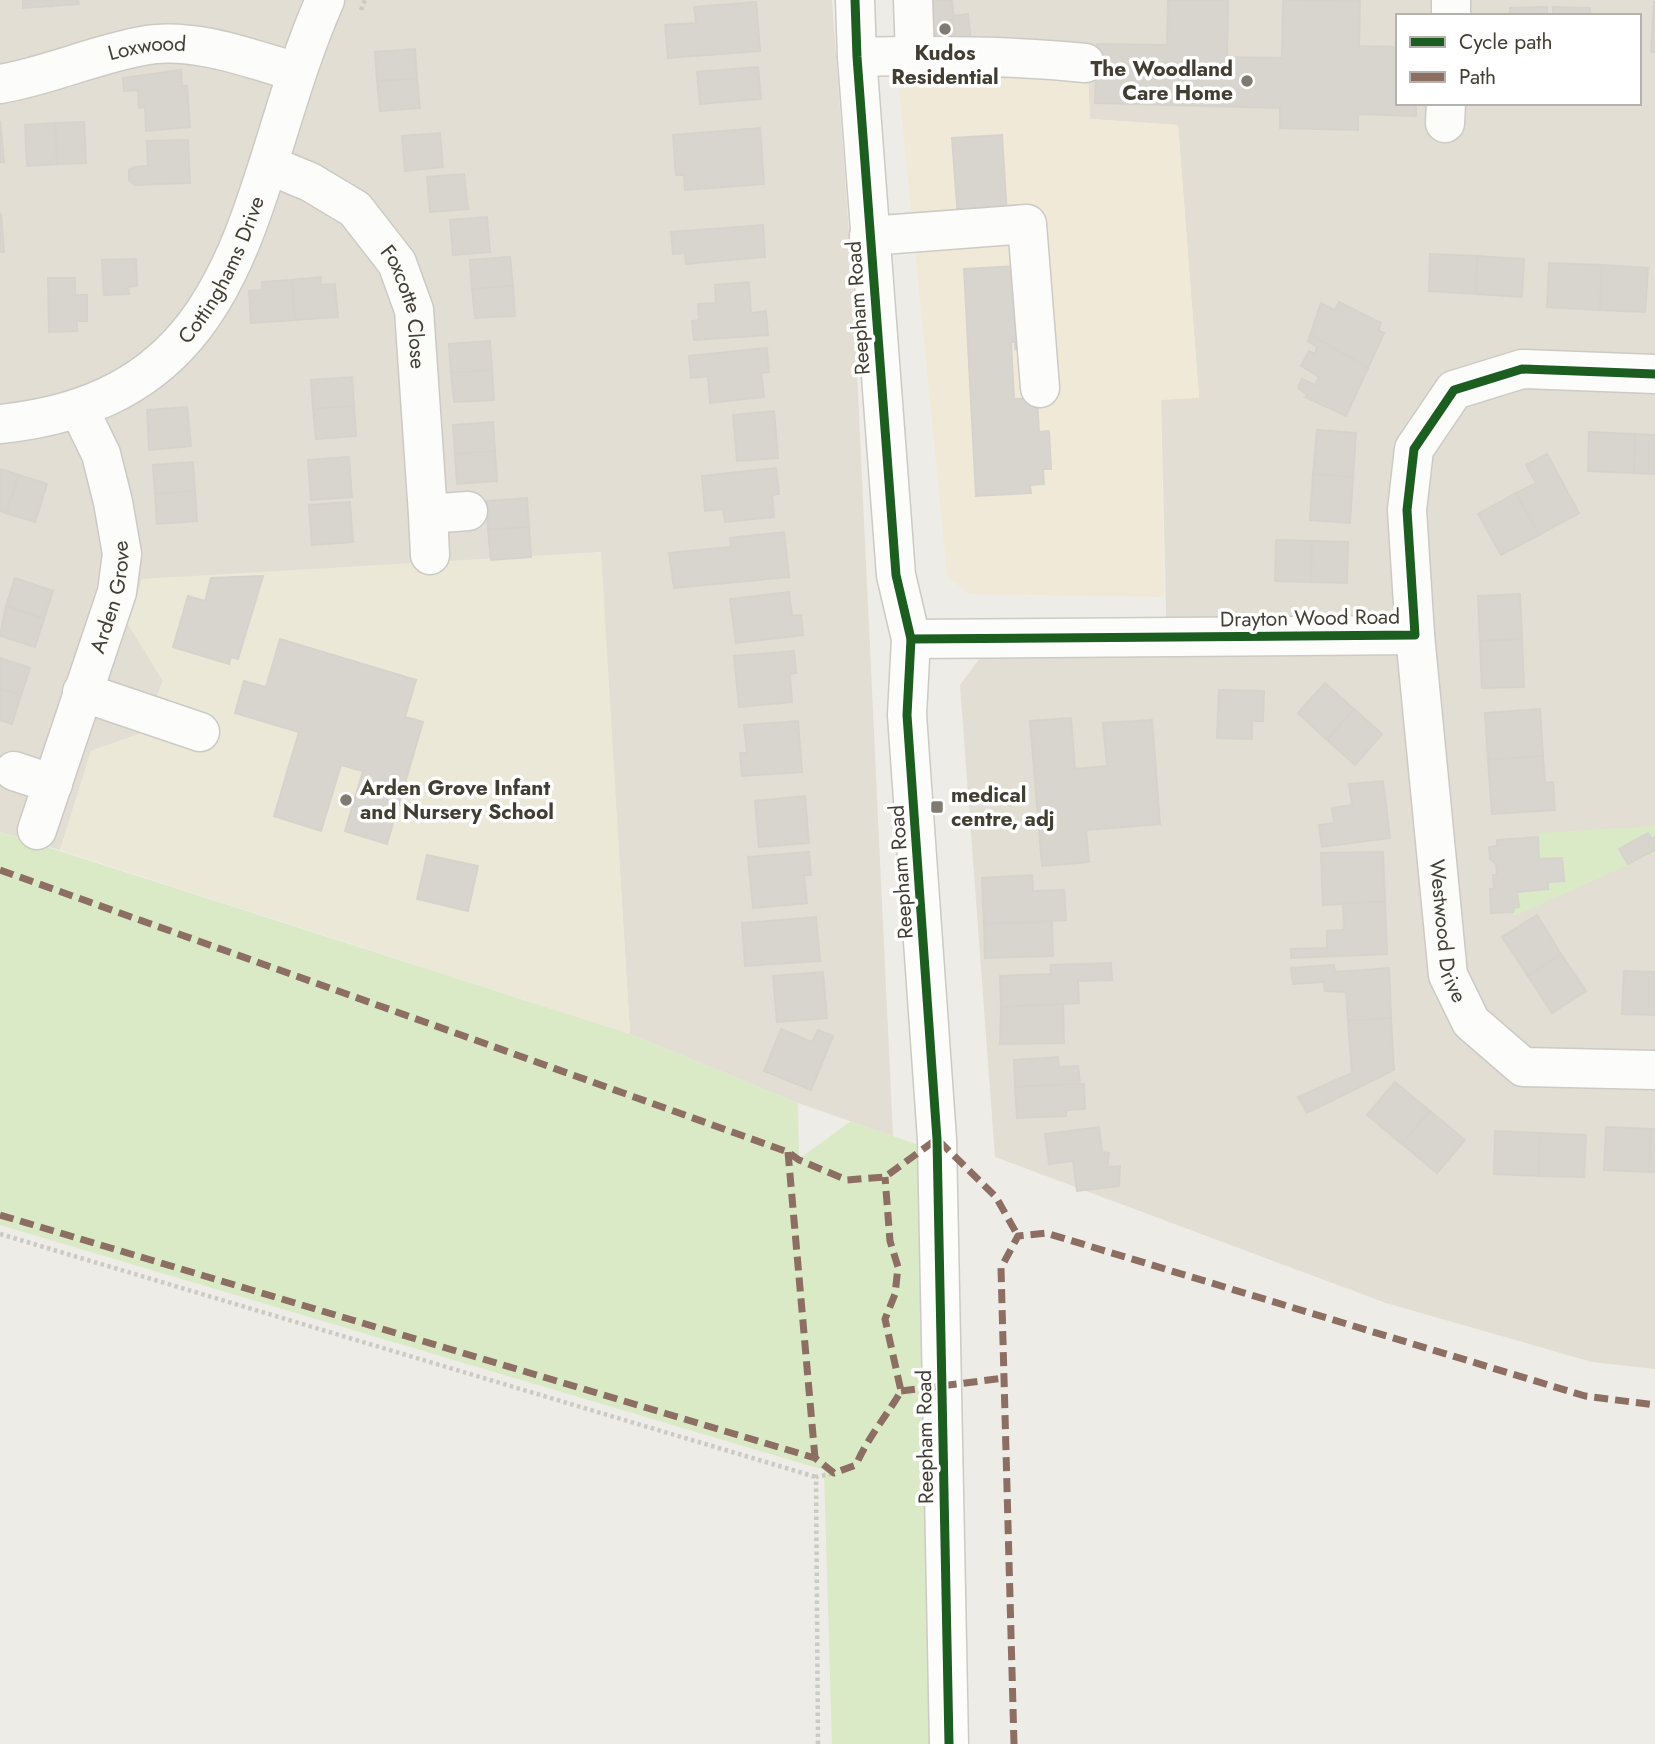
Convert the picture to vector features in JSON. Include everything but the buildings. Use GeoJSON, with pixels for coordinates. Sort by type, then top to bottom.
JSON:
{"type":"FeatureCollection","features":[{"type":"Feature","properties":{"kind":"street","name":"Cottinghams Drive"},"geometry":{"type":"LineString","coordinates":[[0,424],[79,409],[139,380],[168,359],[203,316],[239,249],[269,165],[296,72],[325,0]]}},
{"type":"Feature","properties":{"kind":"street","name":"Reepham Road"},"geometry":{"type":"LineString","coordinates":[[855,0],[856,57],[896,575],[911,639],[907,715],[937,1139],[949,1744]]}},
{"type":"Feature","properties":{"kind":"street"},"geometry":{"type":"LineString","coordinates":[[913,0],[915,55]]}},
{"type":"Feature","properties":{"kind":"street","name":"Loxwood"},"geometry":{"type":"LineString","coordinates":[[0,84],[145,45],[198,46],[296,72]]}},
{"type":"Feature","properties":{"kind":"street"},"geometry":{"type":"LineString","coordinates":[[856,57],[915,55],[1038,58],[1085,64]]}},
{"type":"Feature","properties":{"kind":"street","name":"Foxcotte Close"},"geometry":{"type":"LineString","coordinates":[[269,165],[310,182],[355,209],[397,263],[414,310],[430,555]]}},
{"type":"Feature","properties":{"kind":"street"},"geometry":{"type":"LineString","coordinates":[[869,236],[1027,224],[1040,388]]}},
{"type":"Feature","properties":{"kind":"street","name":"Drayton Wood Road"},"geometry":{"type":"LineString","coordinates":[[911,639],[1415,635],[1406,510],[1414,449],[1454,390],[1522,369],[1655,374]]}},
{"type":"Feature","properties":{"kind":"street","name":"Arden Grove"},"geometry":{"type":"LineString","coordinates":[[37,831],[117,592],[122,554],[101,454],[79,409]]}},
{"type":"Feature","properties":{"kind":"street"},"geometry":{"type":"LineString","coordinates":[[428,514],[468,511]]}},
{"type":"Feature","properties":{"kind":"street","name":"Westwood Drive"},"geometry":{"type":"LineString","coordinates":[[1415,635],[1448,975],[1471,1022],[1523,1067],[1655,1070]]}},
{"type":"Feature","properties":{"kind":"street"},"geometry":{"type":"LineString","coordinates":[[82,692],[200,732]]}},
{"type":"Feature","properties":{"kind":"street"},"geometry":{"type":"LineString","coordinates":[[15,771],[52,784]]}},
{"type":"Feature","properties":{"kind":"path"},"geometry":{"type":"LineString","coordinates":[[0,1234],[816,1477],[834,1473]]}},
{"type":"Feature","properties":{"kind":"path"},"geometry":{"type":"LineString","coordinates":[[816,1477],[818,1744]]}},
{"type":"Feature","properties":{"kind":"shaded area"},"geometry":{"type":"Polygon","coordinates":[[[0,0],[832,0],[853,287],[893,1136],[798,1103],[630,1034],[600,552],[128,624],[163,680],[144,732],[91,751],[60,850],[0,832],[0,0]]]}},
{"type":"Feature","properties":{"kind":"shaded area"},"geometry":{"type":"Polygon","coordinates":[[[897,0],[1655,0],[1655,1369],[1592,1362],[1386,1303],[995,1157],[960,685],[982,655],[1167,652],[1161,399],[1199,397],[1178,125],[1090,119],[1088,76],[897,67],[897,0]]]}},
{"type":"Feature","properties":{"kind":"shaded area"},"geometry":{"type":"Polygon","coordinates":[[[897,67],[1088,75],[1090,119],[1178,125],[1199,398],[1161,400],[1164,597],[968,594],[947,575],[897,67]]]}},
{"type":"Feature","properties":{"kind":"shaded area","name":"Arden Grove Infant and Nursery School"},"geometry":{"type":"Polygon","coordinates":[[[601,552],[630,1034],[60,850],[91,751],[144,732],[163,681],[128,624],[142,579],[601,552]]]}},
{"type":"Feature","properties":{"kind":"green space"},"geometry":{"type":"Polygon","coordinates":[[[1655,826],[1655,853],[1514,916],[1514,908],[1519,907],[1517,892],[1548,889],[1548,882],[1564,881],[1562,858],[1539,859],[1538,833],[1655,826]]]}},
{"type":"Feature","properties":{"kind":"green space"},"geometry":{"type":"Polygon","coordinates":[[[0,832],[630,1034],[798,1103],[799,1159],[851,1121],[921,1146],[933,1744],[832,1744],[824,1470],[0,1225],[0,832]]]}},
{"type":"Feature","properties":{"kind":"marked path"},"geometry":{"type":"LineString","coordinates":[[0,870],[788,1152],[799,1160],[847,1180],[885,1177],[937,1139],[996,1197],[1018,1236]]}},
{"type":"Feature","properties":{"kind":"marked path"},"geometry":{"type":"LineString","coordinates":[[788,1152],[815,1458]]}},
{"type":"Feature","properties":{"kind":"marked path"},"geometry":{"type":"LineString","coordinates":[[0,1215],[815,1458],[834,1473],[856,1465],[901,1391],[885,1319],[895,1294],[898,1267],[890,1241],[885,1177]]}},
{"type":"Feature","properties":{"kind":"marked path"},"geometry":{"type":"LineString","coordinates":[[1014,1744],[1001,1268],[1018,1236],[1046,1233],[1585,1396],[1655,1405]]}},
{"type":"Feature","properties":{"kind":"marked path"},"geometry":{"type":"LineString","coordinates":[[901,1391],[1005,1378]]}},
{"type":"Feature","properties":{"kind":"cycle path"},"geometry":{"type":"LineString","coordinates":[[855,0],[896,575],[911,639],[907,715],[937,1139],[949,1744]]}},
{"type":"Feature","properties":{"kind":"cycle path"},"geometry":{"type":"LineString","coordinates":[[911,639],[1415,635],[1407,510],[1414,449],[1454,390],[1522,369],[1655,374]]}},
{"type":"Feature","properties":{"kind":"place","name":"Kudos Residential"},"geometry":{"type":"Point","coordinates":[945,29]}},
{"type":"Feature","properties":{"kind":"place","name":"The Woodland Care Home"},"geometry":{"type":"Point","coordinates":[1247,81]}},
{"type":"Feature","properties":{"kind":"place","name":"Arden Grove Infant and Nursery School"},"geometry":{"type":"Point","coordinates":[346,800]}},
{"type":"Feature","properties":{"kind":"place","name":"medical centre, adj"},"geometry":{"type":"Point","coordinates":[937,807]}}]}
